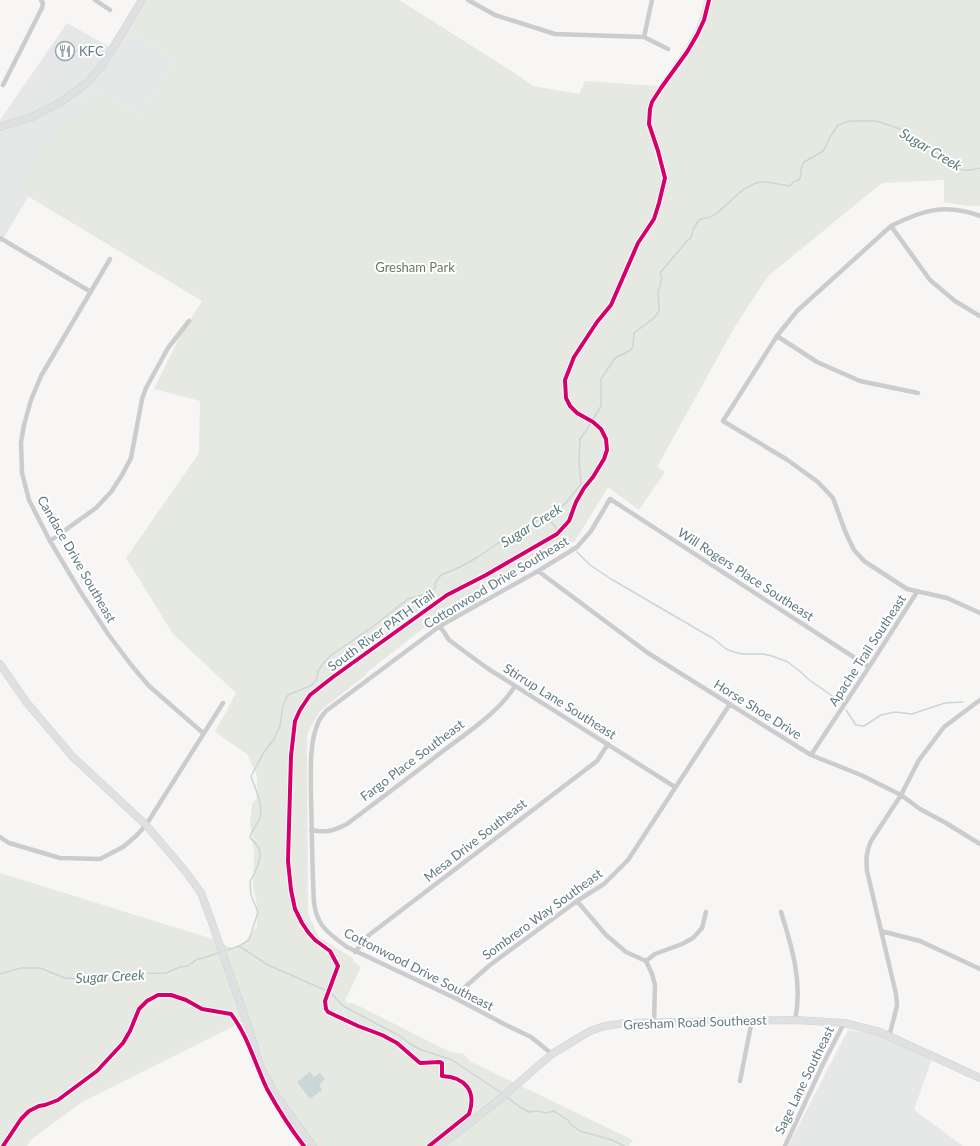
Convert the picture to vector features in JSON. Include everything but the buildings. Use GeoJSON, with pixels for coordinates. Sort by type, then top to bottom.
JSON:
{"type":"FeatureCollection","features":[{"type":"Feature","properties":{"kind":"street"},"geometry":{"type":"LineString","coordinates":[[3,85],[42,8],[43,3],[41,0]]}},
{"type":"Feature","properties":{"kind":"street"},"geometry":{"type":"LineString","coordinates":[[95,0],[110,10]]}},
{"type":"Feature","properties":{"kind":"street"},"geometry":{"type":"LineString","coordinates":[[0,127],[32,117],[61,102],[88,82],[103,64],[142,0]]}},
{"type":"Feature","properties":{"kind":"street"},"geometry":{"type":"LineString","coordinates":[[468,0],[495,15],[516,23],[555,34],[644,37],[668,49]]}},
{"type":"Feature","properties":{"kind":"street"},"geometry":{"type":"LineString","coordinates":[[644,37],[652,0]]}},
{"type":"Feature","properties":{"kind":"street"},"geometry":{"type":"LineString","coordinates":[[917,592],[907,589],[864,561],[854,550],[845,531],[833,498],[818,482],[786,459],[723,421],[777,336],[797,311],[810,297],[891,226],[908,217],[929,210],[953,209],[968,211],[980,216]]}},
{"type":"Feature","properties":{"kind":"street"},"geometry":{"type":"LineString","coordinates":[[891,226],[930,280],[955,301],[980,316]]}},
{"type":"Feature","properties":{"kind":"street"},"geometry":{"type":"LineString","coordinates":[[0,238],[91,292]]}},
{"type":"Feature","properties":{"kind":"street","name":"Candace Drive Southeast"},"geometry":{"type":"LineString","coordinates":[[110,259],[37,383],[24,425],[21,442],[22,473],[29,500],[50,541],[96,615],[132,666],[149,686],[204,733]]}},
{"type":"Feature","properties":{"kind":"street"},"geometry":{"type":"LineString","coordinates":[[50,541],[96,508],[111,492],[122,475],[131,458],[142,399],[146,388],[168,348],[189,321]]}},
{"type":"Feature","properties":{"kind":"street"},"geometry":{"type":"LineString","coordinates":[[777,336],[817,362],[854,378],[918,393]]}},
{"type":"Feature","properties":{"kind":"street","name":"Cottonwood Drive Southeast"},"geometry":{"type":"LineString","coordinates":[[552,1054],[531,1037],[457,999],[355,952],[330,935],[319,922],[315,913],[314,903],[311,830],[312,750],[318,722],[326,711],[440,626],[538,571],[577,547],[591,531],[610,499]]}},
{"type":"Feature","properties":{"kind":"street","name":"Will Rogers Place Southeast"},"geometry":{"type":"LineString","coordinates":[[610,499],[869,667]]}},
{"type":"Feature","properties":{"kind":"street","name":"Horse Shoe Drive"},"geometry":{"type":"LineString","coordinates":[[538,571],[648,653],[811,755],[861,775],[901,795],[920,809],[980,844]]}},
{"type":"Feature","properties":{"kind":"street","name":"Apache Trail Southeast"},"geometry":{"type":"LineString","coordinates":[[811,755],[917,592],[947,598],[980,613]]}},
{"type":"Feature","properties":{"kind":"street","name":"Stirrup Lane Southeast"},"geometry":{"type":"LineString","coordinates":[[440,626],[449,640],[487,668],[675,787]]}},
{"type":"Feature","properties":{"kind":"street"},"geometry":{"type":"LineString","coordinates":[[0,664],[28,703],[72,757],[146,824],[186,872],[200,893],[250,1032],[260,1066],[276,1096],[313,1146]]}},
{"type":"Feature","properties":{"kind":"street","name":"Fargo Place Southeast"},"geometry":{"type":"LineString","coordinates":[[311,830],[327,832],[347,824],[472,729],[508,697],[515,686]]}},
{"type":"Feature","properties":{"kind":"street"},"geometry":{"type":"LineString","coordinates":[[889,1037],[897,1006],[896,994],[866,857],[871,841],[901,795],[919,760],[944,727],[980,700]]}},
{"type":"Feature","properties":{"kind":"street"},"geometry":{"type":"LineString","coordinates":[[0,837],[9,843],[60,858],[100,859],[123,846],[136,836],[146,824],[223,703]]}},
{"type":"Feature","properties":{"kind":"street","name":"Sombrero Way Southeast"},"geometry":{"type":"LineString","coordinates":[[457,999],[465,987],[490,965],[577,901],[604,884],[628,860],[730,704]]}},
{"type":"Feature","properties":{"kind":"street","name":"Mesa Drive Southeast"},"geometry":{"type":"LineString","coordinates":[[355,952],[369,935],[597,761],[608,744]]}},
{"type":"Feature","properties":{"kind":"street"},"geometry":{"type":"LineString","coordinates":[[577,901],[606,935],[626,952],[646,961],[655,985],[654,1022]]}},
{"type":"Feature","properties":{"kind":"street"},"geometry":{"type":"LineString","coordinates":[[646,961],[655,954],[682,944],[693,938],[702,928],[706,912]]}},
{"type":"Feature","properties":{"kind":"street"},"geometry":{"type":"LineString","coordinates":[[781,912],[790,938],[797,978],[798,1004],[795,1020]]}},
{"type":"Feature","properties":{"kind":"street"},"geometry":{"type":"LineString","coordinates":[[881,931],[920,941],[980,969]]}},
{"type":"Feature","properties":{"kind":"street"},"geometry":{"type":"LineString","coordinates":[[740,1081],[752,1020]]}},
{"type":"Feature","properties":{"kind":"street","name":"Gresham Road Southeast"},"geometry":{"type":"LineString","coordinates":[[440,1146],[500,1099],[552,1054],[590,1032],[605,1026],[625,1023],[795,1020],[844,1024],[880,1032],[980,1078]]}},
{"type":"Feature","properties":{"kind":"street","name":"Sage Lane Southeast"},"geometry":{"type":"LineString","coordinates":[[785,1146],[823,1064],[844,1024]]}},
{"type":"Feature","properties":{"kind":"shaded area"},"geometry":{"type":"Polygon","coordinates":[[[67,23],[115,50],[132,33],[176,60],[139,115],[94,87],[0,244],[0,120],[67,23]]]}},
{"type":"Feature","properties":{"kind":"shaded area"},"geometry":{"type":"Polygon","coordinates":[[[848,1030],[880,1035],[933,1056],[914,1110],[963,1146],[788,1146],[848,1030]]]}},
{"type":"Feature","properties":{"kind":"shaded area"},"geometry":{"type":"Polygon","coordinates":[[[310,1072],[314,1077],[320,1073],[325,1079],[319,1085],[322,1090],[310,1099],[297,1082],[310,1072]]]}},
{"type":"Feature","properties":{"kind":"green space","name":"Gresham Park"},"geometry":{"type":"Polygon","coordinates":[[[143,0],[399,0],[533,86],[579,94],[585,81],[658,86],[692,36],[701,13],[704,0],[980,0],[980,206],[968,206],[944,202],[944,180],[882,183],[768,276],[734,328],[657,467],[665,472],[639,510],[608,487],[575,541],[434,620],[320,711],[307,734],[308,914],[319,937],[354,959],[353,961],[361,967],[345,1001],[348,1003],[353,1003],[450,1052],[464,1054],[469,1061],[633,1140],[629,1146],[313,1146],[265,1080],[244,1021],[82,1102],[32,1139],[27,1146],[0,1146],[0,873],[213,939],[232,948],[242,946],[257,926],[257,905],[253,887],[254,849],[250,822],[252,803],[256,799],[257,795],[257,776],[247,754],[215,732],[236,693],[173,634],[126,558],[199,453],[200,401],[154,389],[180,336],[202,301],[19,191],[61,123],[77,115],[94,87],[139,115],[176,60],[132,33],[115,51],[143,0]]]}},
{"type":"Feature","properties":{"kind":"waterway","name":"Sugar Creek"},"geometry":{"type":"LineString","coordinates":[[227,950],[239,946],[249,940],[258,912],[251,895],[250,881],[258,864],[260,850],[250,837],[260,817],[261,807],[251,776],[264,752],[274,739],[280,726],[283,705],[288,695],[312,685],[317,679],[318,671],[330,656],[375,625],[408,599],[429,593],[435,588],[435,583],[441,575],[478,557],[497,544],[565,504],[581,484],[579,460],[580,439],[601,406],[601,379],[615,358],[631,350],[633,346],[634,333],[654,318],[659,311],[658,292],[662,278],[660,273],[691,238],[693,230],[699,220],[711,217],[742,191],[754,184],[764,182],[789,186],[795,181],[799,180],[804,162],[822,152],[838,125],[850,121],[877,121],[903,130],[962,170],[980,168]]}},
{"type":"Feature","properties":{"kind":"waterway"},"geometry":{"type":"LineString","coordinates":[[546,516],[557,529]]}},
{"type":"Feature","properties":{"kind":"waterway"},"geometry":{"type":"LineString","coordinates":[[562,535],[570,546]]}},
{"type":"Feature","properties":{"kind":"waterway"},"geometry":{"type":"LineString","coordinates":[[577,552],[590,565],[611,579],[714,639],[726,649],[742,654],[763,654],[788,662],[808,679],[841,702]]}},
{"type":"Feature","properties":{"kind":"waterway"},"geometry":{"type":"LineString","coordinates":[[846,710],[856,725],[864,726],[881,715],[895,712],[912,714],[945,703],[963,702]]}},
{"type":"Feature","properties":{"kind":"waterway"},"geometry":{"type":"LineString","coordinates":[[239,946],[268,965],[325,990]]}},
{"type":"Feature","properties":{"kind":"waterway","name":"Sugar Creek"},"geometry":{"type":"LineString","coordinates":[[0,974],[21,968],[40,968],[65,978],[81,979],[116,974],[166,973],[180,967],[188,966],[197,959],[218,953]]}},
{"type":"Feature","properties":{"kind":"waterway"},"geometry":{"type":"LineString","coordinates":[[332,994],[343,1006],[400,1036],[419,1049],[452,1060],[500,1092]]}},
{"type":"Feature","properties":{"kind":"waterway"},"geometry":{"type":"LineString","coordinates":[[508,1098],[529,1112],[537,1111],[546,1113],[554,1111],[569,1121],[571,1125],[580,1131],[612,1140],[624,1146]]}},
{"type":"Feature","properties":{"kind":"cycle path","name":"South River PATH Trail"},"geometry":{"type":"LineString","coordinates":[[429,1146],[469,1114],[471,1098],[467,1087],[463,1082],[457,1079],[442,1076],[442,1063],[420,1063],[397,1043],[328,1012],[326,1009],[325,1001],[338,966],[330,951],[315,940],[302,923],[295,909],[291,890],[288,861],[291,756],[295,721],[310,695],[333,677],[447,595],[486,575],[557,534],[569,521],[576,502],[604,459],[607,450],[606,439],[601,429],[593,422],[577,413],[570,406],[566,398],[565,380],[574,357],[597,322],[611,305],[638,243],[654,219],[665,178],[649,124],[650,109],[652,102],[697,35],[704,20],[709,0]]}},
{"type":"Feature","properties":{"kind":"cycle path"},"geometry":{"type":"LineString","coordinates":[[3,1146],[21,1119],[29,1111],[58,1100],[97,1071],[123,1043],[130,1031],[139,1009],[147,1001],[158,995],[171,995],[186,1000],[202,1009],[231,1014],[247,1041],[267,1089],[284,1118],[304,1146]]}},
{"type":"Feature","properties":{"kind":"place","name":"KFC"},"geometry":{"type":"Point","coordinates":[65,51]}}]}
